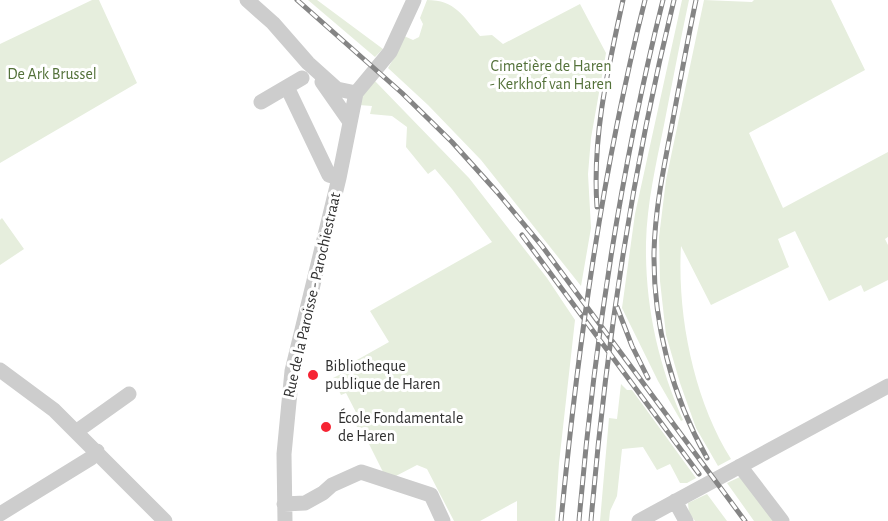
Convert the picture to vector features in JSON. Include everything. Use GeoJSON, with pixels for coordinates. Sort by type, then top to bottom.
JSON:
{"type":"FeatureCollection","features":[{"type":"Feature","properties":{"kind":"street"},"geometry":{"type":"LineString","coordinates":[[247,0],[273,23],[308,63],[350,122]]}},
{"type":"Feature","properties":{"kind":"street"},"geometry":{"type":"LineString","coordinates":[[308,63],[337,89],[357,91],[390,52],[414,0]]}},
{"type":"Feature","properties":{"kind":"street"},"geometry":{"type":"LineString","coordinates":[[261,102],[302,78]]}},
{"type":"Feature","properties":{"kind":"street","name":"Rue de la Paroisse - Parochiestraat"},"geometry":{"type":"LineString","coordinates":[[287,87],[329,175],[339,178]]}},
{"type":"Feature","properties":{"kind":"street","name":"Rue de la Paroisse - Parochiestraat"},"geometry":{"type":"LineString","coordinates":[[285,521],[284,454],[292,371],[339,178],[357,91]]}},
{"type":"Feature","properties":{"kind":"street"},"geometry":{"type":"LineString","coordinates":[[0,370],[54,410],[77,431],[165,521]]}},
{"type":"Feature","properties":{"kind":"street"},"geometry":{"type":"LineString","coordinates":[[639,521],[888,386]]}},
{"type":"Feature","properties":{"kind":"street"},"geometry":{"type":"LineString","coordinates":[[77,431],[129,394]]}},
{"type":"Feature","properties":{"kind":"street"},"geometry":{"type":"LineString","coordinates":[[5,515],[91,458],[97,451]]}},
{"type":"Feature","properties":{"kind":"street"},"geometry":{"type":"LineString","coordinates":[[738,467],[782,521]]}},
{"type":"Feature","properties":{"kind":"street"},"geometry":{"type":"LineString","coordinates":[[284,504],[305,502],[323,493],[332,485],[361,472],[430,495],[443,521]]}},
{"type":"Feature","properties":{"kind":"street"},"geometry":{"type":"LineString","coordinates":[[675,501],[686,521]]}},
{"type":"Feature","properties":{"kind":"green space","name":"De Ark Brussel"},"geometry":{"type":"Polygon","coordinates":[[[92,0],[99,0],[137,83],[0,163],[0,44],[92,0]]]}},
{"type":"Feature","properties":{"kind":"green space"},"geometry":{"type":"Polygon","coordinates":[[[308,0],[317,0],[383,49],[375,57],[308,0]]]}},
{"type":"Feature","properties":{"kind":"green space","name":"Cimetière de Haren - Kerkhof van Haren"},"geometry":{"type":"Polygon","coordinates":[[[427,0],[452,6],[480,36],[492,35],[503,44],[580,4],[606,53],[591,138],[588,174],[591,228],[581,286],[481,160],[428,105],[388,68],[404,36],[413,40],[419,37],[423,24],[420,18],[427,0]]]}},
{"type":"Feature","properties":{"kind":"green space"},"geometry":{"type":"Polygon","coordinates":[[[682,0],[689,0],[652,184],[646,243],[648,289],[655,334],[674,399],[683,420],[681,421],[658,381],[622,308],[635,214],[682,0]]]}},
{"type":"Feature","properties":{"kind":"green space"},"geometry":{"type":"Polygon","coordinates":[[[704,0],[752,2],[754,0],[831,0],[865,70],[749,133],[783,208],[888,152],[888,237],[885,239],[888,245],[888,280],[864,292],[861,285],[829,301],[795,231],[778,239],[789,267],[711,305],[681,246],[682,301],[691,357],[707,411],[731,459],[718,466],[696,428],[680,383],[666,335],[660,281],[659,237],[666,180],[704,0]]]}},
{"type":"Feature","properties":{"kind":"green space"},"geometry":{"type":"Polygon","coordinates":[[[374,80],[469,178],[547,278],[575,320],[555,521],[517,521],[517,501],[480,521],[454,521],[427,469],[417,465],[394,477],[384,474],[367,440],[364,440],[356,425],[361,422],[346,393],[341,395],[333,378],[341,374],[339,370],[389,342],[370,311],[492,242],[435,169],[428,174],[406,147],[407,127],[392,116],[370,114],[372,106],[359,105],[362,93],[374,80]]]}},
{"type":"Feature","properties":{"kind":"green space"},"geometry":{"type":"Polygon","coordinates":[[[2,218],[24,249],[0,265],[0,220],[2,218]]]}},
{"type":"Feature","properties":{"kind":"green space"},"geometry":{"type":"Polygon","coordinates":[[[621,384],[627,390],[632,390],[696,478],[687,483],[680,483],[670,464],[657,470],[643,447],[622,449],[617,496],[610,511],[609,521],[600,521],[609,418],[617,419],[621,384]]]}},
{"type":"Feature","properties":{"kind":"green space"},"geometry":{"type":"Polygon","coordinates":[[[742,476],[775,521],[754,521],[727,483],[742,476]]]}},
{"type":"Feature","properties":{"kind":"green space"},"geometry":{"type":"Polygon","coordinates":[[[707,494],[727,521],[695,521],[689,513],[688,503],[707,494]]]}},
{"type":"Feature","properties":{"kind":"railway"},"geometry":{"type":"LineString","coordinates":[[297,0],[402,93],[452,142],[497,192],[542,246],[745,521]]}},
{"type":"Feature","properties":{"kind":"railway"},"geometry":{"type":"LineString","coordinates":[[597,207],[597,155],[602,103],[623,0]]}},
{"type":"Feature","properties":{"kind":"railway"},"geometry":{"type":"LineString","coordinates":[[561,521],[575,390],[593,259],[616,129],[645,0]]}},
{"type":"Feature","properties":{"kind":"railway"},"geometry":{"type":"LineString","coordinates":[[579,521],[592,390],[610,259],[634,129],[663,0]]}},
{"type":"Feature","properties":{"kind":"railway"},"geometry":{"type":"LineString","coordinates":[[591,521],[604,389],[622,259],[645,129],[674,0]]}},
{"type":"Feature","properties":{"kind":"railway"},"geometry":{"type":"LineString","coordinates":[[696,0],[660,191],[654,252],[657,306],[667,359],[684,410],[707,458]]}},
{"type":"Feature","properties":{"kind":"railway"},"geometry":{"type":"LineString","coordinates":[[522,235],[699,474]]}},
{"type":"Feature","properties":{"kind":"railway"},"geometry":{"type":"LineString","coordinates":[[617,307],[632,346],[648,378]]}},
{"type":"Feature","properties":{"kind":"place","name":"Bibliotheque publique de Haren"},"geometry":{"type":"Point","coordinates":[313,375]}},
{"type":"Feature","properties":{"kind":"place","name":"École Fondamentale de Haren"},"geometry":{"type":"Point","coordinates":[326,427]}}]}
